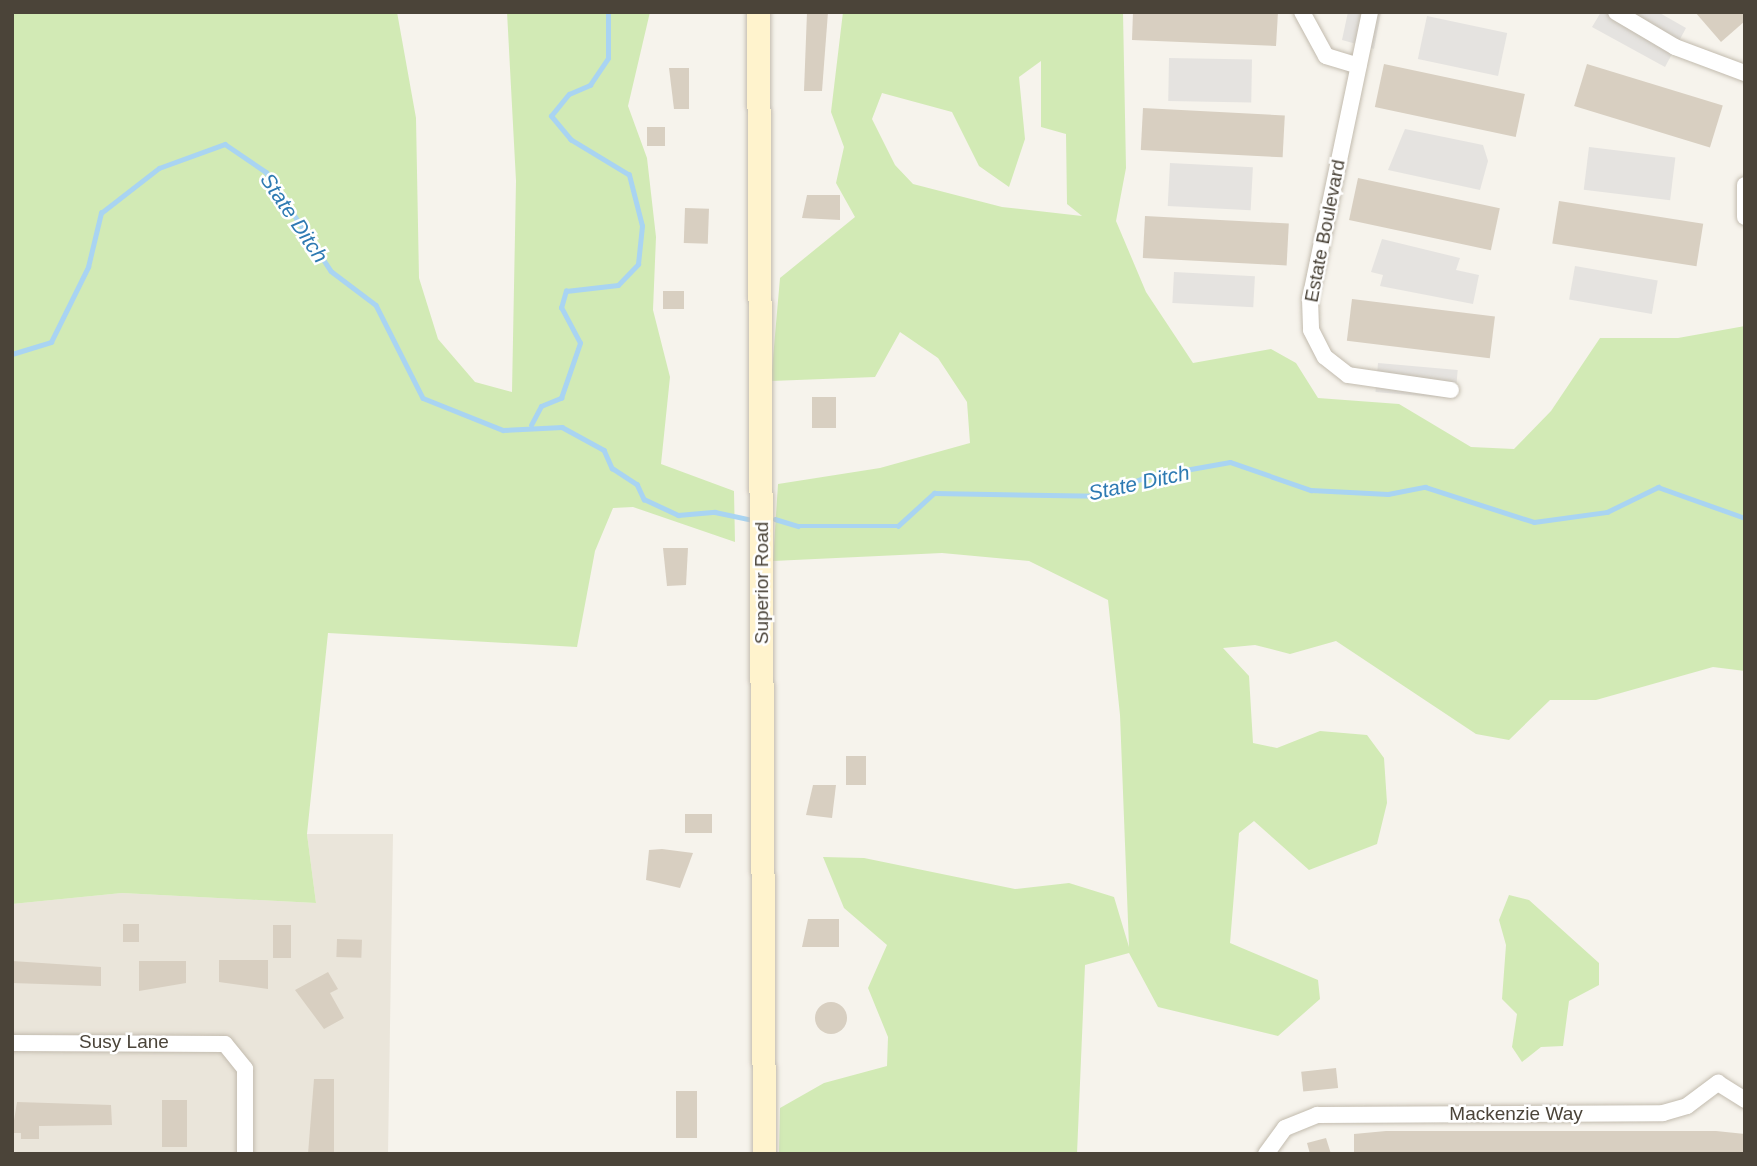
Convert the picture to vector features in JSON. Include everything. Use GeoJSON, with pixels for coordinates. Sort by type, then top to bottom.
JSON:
{"type":"FeatureCollection","features":[{"type":"Feature","properties":{"kind":"street","name":"Superior Road"},"geometry":{"type":"LineString","coordinates":[[758,12],[764,1154]]}},
{"type":"Feature","properties":{"kind":"street"},"geometry":{"type":"LineString","coordinates":[[1302,12],[1321,51],[1359,66]]}},
{"type":"Feature","properties":{"kind":"street","name":"Estate Boulevard"},"geometry":{"type":"LineString","coordinates":[[1370,12],[1310,299],[1311,330],[1325,357],[1348,375],[1451,390]]}},
{"type":"Feature","properties":{"kind":"street"},"geometry":{"type":"LineString","coordinates":[[1616,12],[1675,47],[1745,73]]}},
{"type":"Feature","properties":{"kind":"street"},"geometry":{"type":"LineString","coordinates":[[1745,185],[1745,217]]}},
{"type":"Feature","properties":{"kind":"street","name":"Susy Lane"},"geometry":{"type":"LineString","coordinates":[[12,1043],[215,1042],[235,1050],[245,1069],[245,1154]]}},
{"type":"Feature","properties":{"kind":"street","name":"Mackenzie Way"},"geometry":{"type":"LineString","coordinates":[[1266,1154],[1279,1133],[1317,1115],[1662,1113],[1687,1106],[1718,1083],[1745,1100]]}},
{"type":"Feature","properties":{"kind":"shaded area"},"geometry":{"type":"Polygon","coordinates":[[[1348,12],[1381,12],[1374,49],[1342,40],[1348,12]]]}},
{"type":"Feature","properties":{"kind":"shaded area"},"geometry":{"type":"Polygon","coordinates":[[[1601,12],[1658,12],[1686,28],[1665,67],[1592,27],[1601,12]]]}},
{"type":"Feature","properties":{"kind":"shaded area"},"geometry":{"type":"Polygon","coordinates":[[[1427,16],[1507,33],[1498,76],[1418,59],[1427,16]]]}},
{"type":"Feature","properties":{"kind":"shaded area"},"geometry":{"type":"Polygon","coordinates":[[[1169,58],[1252,59],[1251,102],[1168,101],[1169,58]]]}},
{"type":"Feature","properties":{"kind":"shaded area"},"geometry":{"type":"Polygon","coordinates":[[[1405,129],[1483,145],[1488,161],[1480,190],[1388,170],[1405,129]]]}},
{"type":"Feature","properties":{"kind":"shaded area"},"geometry":{"type":"Polygon","coordinates":[[[1589,147],[1675,158],[1670,200],[1584,190],[1589,147]]]}},
{"type":"Feature","properties":{"kind":"shaded area"},"geometry":{"type":"Polygon","coordinates":[[[1170,163],[1253,167],[1251,210],[1168,206],[1170,163]]]}},
{"type":"Feature","properties":{"kind":"shaded area"},"geometry":{"type":"Polygon","coordinates":[[[1382,239],[1460,258],[1456,270],[1479,275],[1473,304],[1380,286],[1383,275],[1371,272],[1382,239]]]}},
{"type":"Feature","properties":{"kind":"shaded area"},"geometry":{"type":"Polygon","coordinates":[[[1575,266],[1658,281],[1652,314],[1569,299],[1575,266]]]}},
{"type":"Feature","properties":{"kind":"shaded area"},"geometry":{"type":"Polygon","coordinates":[[[1174,272],[1255,276],[1253,307],[1172,303],[1174,272]]]}},
{"type":"Feature","properties":{"kind":"shaded area"},"geometry":{"type":"Polygon","coordinates":[[[1378,363],[1458,370],[1455,399],[1375,392],[1378,363]]]}},
{"type":"Feature","properties":{"kind":"shaded area"},"geometry":{"type":"Polygon","coordinates":[[[307,834],[393,834],[388,1154],[12,1154],[12,904],[122,893],[316,903],[307,834]]]}},
{"type":"Feature","properties":{"kind":"green space"},"geometry":{"type":"Polygon","coordinates":[[[12,12],[397,12],[416,118],[419,278],[438,339],[475,382],[512,392],[516,181],[507,12],[650,12],[628,106],[647,158],[656,237],[653,310],[670,377],[661,464],[734,491],[735,542],[633,507],[613,508],[595,551],[577,647],[328,633],[307,834],[316,903],[122,893],[12,904],[12,12]]]}},
{"type":"Feature","properties":{"kind":"green space"},"geometry":{"type":"Polygon","coordinates":[[[843,12],[1123,12],[1126,168],[1116,221],[1146,292],[1193,363],[1271,349],[1296,363],[1318,398],[1399,404],[1471,447],[1514,449],[1551,411],[1600,338],[1678,338],[1745,326],[1745,671],[1713,667],[1596,700],[1550,700],[1509,740],[1476,734],[1336,641],[1290,654],[1255,645],[1223,648],[1249,676],[1253,743],[1277,748],[1320,731],[1367,735],[1384,758],[1387,803],[1377,844],[1309,870],[1254,821],[1239,833],[1230,943],[1318,980],[1320,999],[1278,1036],[1158,1007],[1129,953],[1085,965],[1077,1154],[779,1154],[780,1108],[824,1083],[887,1066],[888,1037],[868,988],[887,945],[844,908],[823,857],[864,858],[1015,889],[1069,883],[1114,897],[1129,947],[1120,715],[1108,600],[1029,561],[942,553],[773,561],[778,484],[880,468],[970,443],[967,402],[938,358],[900,332],[875,377],[771,381],[780,278],[855,217],[836,183],[844,147],[831,112],[843,12]],[[1041,61],[1019,77],[1025,139],[1009,187],[979,166],[952,112],[882,93],[872,119],[895,165],[913,184],[1002,207],[1082,216],[1067,204],[1066,134],[1041,127],[1041,61]]]}},
{"type":"Feature","properties":{"kind":"green space"},"geometry":{"type":"Polygon","coordinates":[[[1509,895],[1529,900],[1599,963],[1599,985],[1569,1001],[1563,1046],[1541,1047],[1522,1062],[1512,1047],[1517,1014],[1502,999],[1506,945],[1499,920],[1509,895]]]}},
{"type":"Feature","properties":{"kind":"building"},"geometry":{"type":"Polygon","coordinates":[[[807,12],[828,12],[822,91],[804,91],[807,12]]]}},
{"type":"Feature","properties":{"kind":"building"},"geometry":{"type":"Polygon","coordinates":[[[1133,12],[1278,12],[1276,46],[1132,40],[1133,12]]]}},
{"type":"Feature","properties":{"kind":"building"},"geometry":{"type":"Polygon","coordinates":[[[1695,12],[1745,12],[1745,21],[1721,42],[1695,12]]]}},
{"type":"Feature","properties":{"kind":"building"},"geometry":{"type":"Polygon","coordinates":[[[1384,64],[1525,94],[1516,137],[1375,107],[1384,64]]]}},
{"type":"Feature","properties":{"kind":"building"},"geometry":{"type":"Polygon","coordinates":[[[1587,64],[1723,106],[1710,148],[1574,106],[1587,64]]]}},
{"type":"Feature","properties":{"kind":"building"},"geometry":{"type":"Polygon","coordinates":[[[669,68],[689,68],[689,109],[674,109],[669,68]]]}},
{"type":"Feature","properties":{"kind":"building"},"geometry":{"type":"Polygon","coordinates":[[[1143,108],[1285,115],[1283,157],[1141,150],[1143,108]]]}},
{"type":"Feature","properties":{"kind":"building"},"geometry":{"type":"Polygon","coordinates":[[[647,127],[665,127],[665,146],[647,146],[647,127]]]}},
{"type":"Feature","properties":{"kind":"building"},"geometry":{"type":"Polygon","coordinates":[[[1358,178],[1500,208],[1491,250],[1349,220],[1358,178]]]}},
{"type":"Feature","properties":{"kind":"building"},"geometry":{"type":"Polygon","coordinates":[[[807,195],[840,195],[840,220],[802,218],[807,195]]]}},
{"type":"Feature","properties":{"kind":"building"},"geometry":{"type":"Polygon","coordinates":[[[1559,201],[1703,224],[1696,266],[1552,243],[1559,201]]]}},
{"type":"Feature","properties":{"kind":"building"},"geometry":{"type":"Polygon","coordinates":[[[685,208],[709,209],[708,244],[684,243],[685,208]]]}},
{"type":"Feature","properties":{"kind":"building"},"geometry":{"type":"Polygon","coordinates":[[[1145,216],[1289,224],[1287,265],[1143,258],[1145,216]]]}},
{"type":"Feature","properties":{"kind":"building"},"geometry":{"type":"Polygon","coordinates":[[[663,291],[684,291],[684,309],[663,309],[663,291]]]}},
{"type":"Feature","properties":{"kind":"building"},"geometry":{"type":"Polygon","coordinates":[[[1352,299],[1495,317],[1490,358],[1347,341],[1352,299]]]}},
{"type":"Feature","properties":{"kind":"building"},"geometry":{"type":"Polygon","coordinates":[[[812,397],[836,397],[836,428],[812,428],[812,397]]]}},
{"type":"Feature","properties":{"kind":"building"},"geometry":{"type":"Polygon","coordinates":[[[663,548],[688,548],[686,585],[667,586],[663,548]]]}},
{"type":"Feature","properties":{"kind":"building"},"geometry":{"type":"Polygon","coordinates":[[[846,756],[866,756],[866,785],[846,785],[846,756]]]}},
{"type":"Feature","properties":{"kind":"building"},"geometry":{"type":"Polygon","coordinates":[[[813,785],[836,785],[832,818],[806,815],[813,785]]]}},
{"type":"Feature","properties":{"kind":"building"},"geometry":{"type":"Polygon","coordinates":[[[685,814],[712,814],[712,833],[685,833],[685,814]]]}},
{"type":"Feature","properties":{"kind":"building"},"geometry":{"type":"Polygon","coordinates":[[[649,850],[693,853],[680,888],[646,880],[649,850]]]}},
{"type":"Feature","properties":{"kind":"building"},"geometry":{"type":"Polygon","coordinates":[[[808,919],[839,919],[839,947],[802,947],[808,919]]]}},
{"type":"Feature","properties":{"kind":"building"},"geometry":{"type":"Polygon","coordinates":[[[123,924],[139,924],[139,942],[123,942],[123,924]]]}},
{"type":"Feature","properties":{"kind":"building"},"geometry":{"type":"Polygon","coordinates":[[[273,925],[291,925],[291,958],[273,958],[273,925]]]}},
{"type":"Feature","properties":{"kind":"building"},"geometry":{"type":"Polygon","coordinates":[[[337,939],[362,940],[361,958],[336,957],[337,939]]]}},
{"type":"Feature","properties":{"kind":"building"},"geometry":{"type":"Polygon","coordinates":[[[219,960],[268,960],[268,989],[219,982],[219,960]]]}},
{"type":"Feature","properties":{"kind":"building"},"geometry":{"type":"Polygon","coordinates":[[[12,961],[101,967],[101,986],[12,983],[12,961]]]}},
{"type":"Feature","properties":{"kind":"building"},"geometry":{"type":"Polygon","coordinates":[[[139,961],[186,961],[186,983],[139,991],[139,961]]]}},
{"type":"Feature","properties":{"kind":"building"},"geometry":{"type":"Polygon","coordinates":[[[328,972],[338,989],[330,993],[344,1018],[324,1029],[295,990],[328,972]]]}},
{"type":"Feature","properties":{"kind":"building"},"geometry":{"type":"Polygon","coordinates":[[[831,1002],[842,1007],[847,1018],[842,1029],[831,1034],[820,1029],[815,1018],[820,1007],[831,1002]]]}},
{"type":"Feature","properties":{"kind":"building"},"geometry":{"type":"Polygon","coordinates":[[[1336,1068],[1338,1088],[1303,1092],[1301,1072],[1336,1068]]]}},
{"type":"Feature","properties":{"kind":"building"},"geometry":{"type":"Polygon","coordinates":[[[314,1079],[334,1079],[334,1154],[308,1154],[314,1079]]]}},
{"type":"Feature","properties":{"kind":"building"},"geometry":{"type":"Polygon","coordinates":[[[676,1091],[697,1091],[697,1138],[676,1138],[676,1091]]]}},
{"type":"Feature","properties":{"kind":"building"},"geometry":{"type":"Polygon","coordinates":[[[162,1100],[187,1100],[187,1147],[162,1147],[162,1100]]]}},
{"type":"Feature","properties":{"kind":"building"},"geometry":{"type":"Polygon","coordinates":[[[17,1102],[111,1105],[112,1125],[39,1126],[39,1139],[21,1139],[21,1133],[12,1133],[17,1102]]]}},
{"type":"Feature","properties":{"kind":"building"},"geometry":{"type":"Polygon","coordinates":[[[1386,1131],[1716,1131],[1745,1134],[1745,1154],[1354,1154],[1354,1134],[1386,1131]]]}},
{"type":"Feature","properties":{"kind":"building"},"geometry":{"type":"Polygon","coordinates":[[[1326,1138],[1331,1154],[1310,1154],[1307,1143],[1326,1138]]]}},
{"type":"Feature","properties":{"kind":"waterway"},"geometry":{"type":"LineString","coordinates":[[531,425],[541,406],[561,398],[580,343],[561,308],[566,291],[618,285],[638,264],[642,226],[629,175],[571,140],[551,116],[569,94],[590,85],[608,58],[608,12]]}},
{"type":"Feature","properties":{"kind":"waterway","name":"State Ditch"},"geometry":{"type":"LineString","coordinates":[[12,354],[51,342],[88,267],[101,213],[159,168],[225,144],[266,172],[331,271],[376,305],[423,398],[503,430],[562,427],[604,450],[612,468],[637,484],[644,499],[678,515],[715,512],[749,519]]}},
{"type":"Feature","properties":{"kind":"waterway","name":"State Ditch"},"geometry":{"type":"LineString","coordinates":[[775,519],[798,526],[898,526],[934,493],[1098,496],[1146,477],[1230,462],[1311,490],[1388,494],[1425,487],[1534,522],[1607,512],[1658,487],[1745,518]]}}]}
